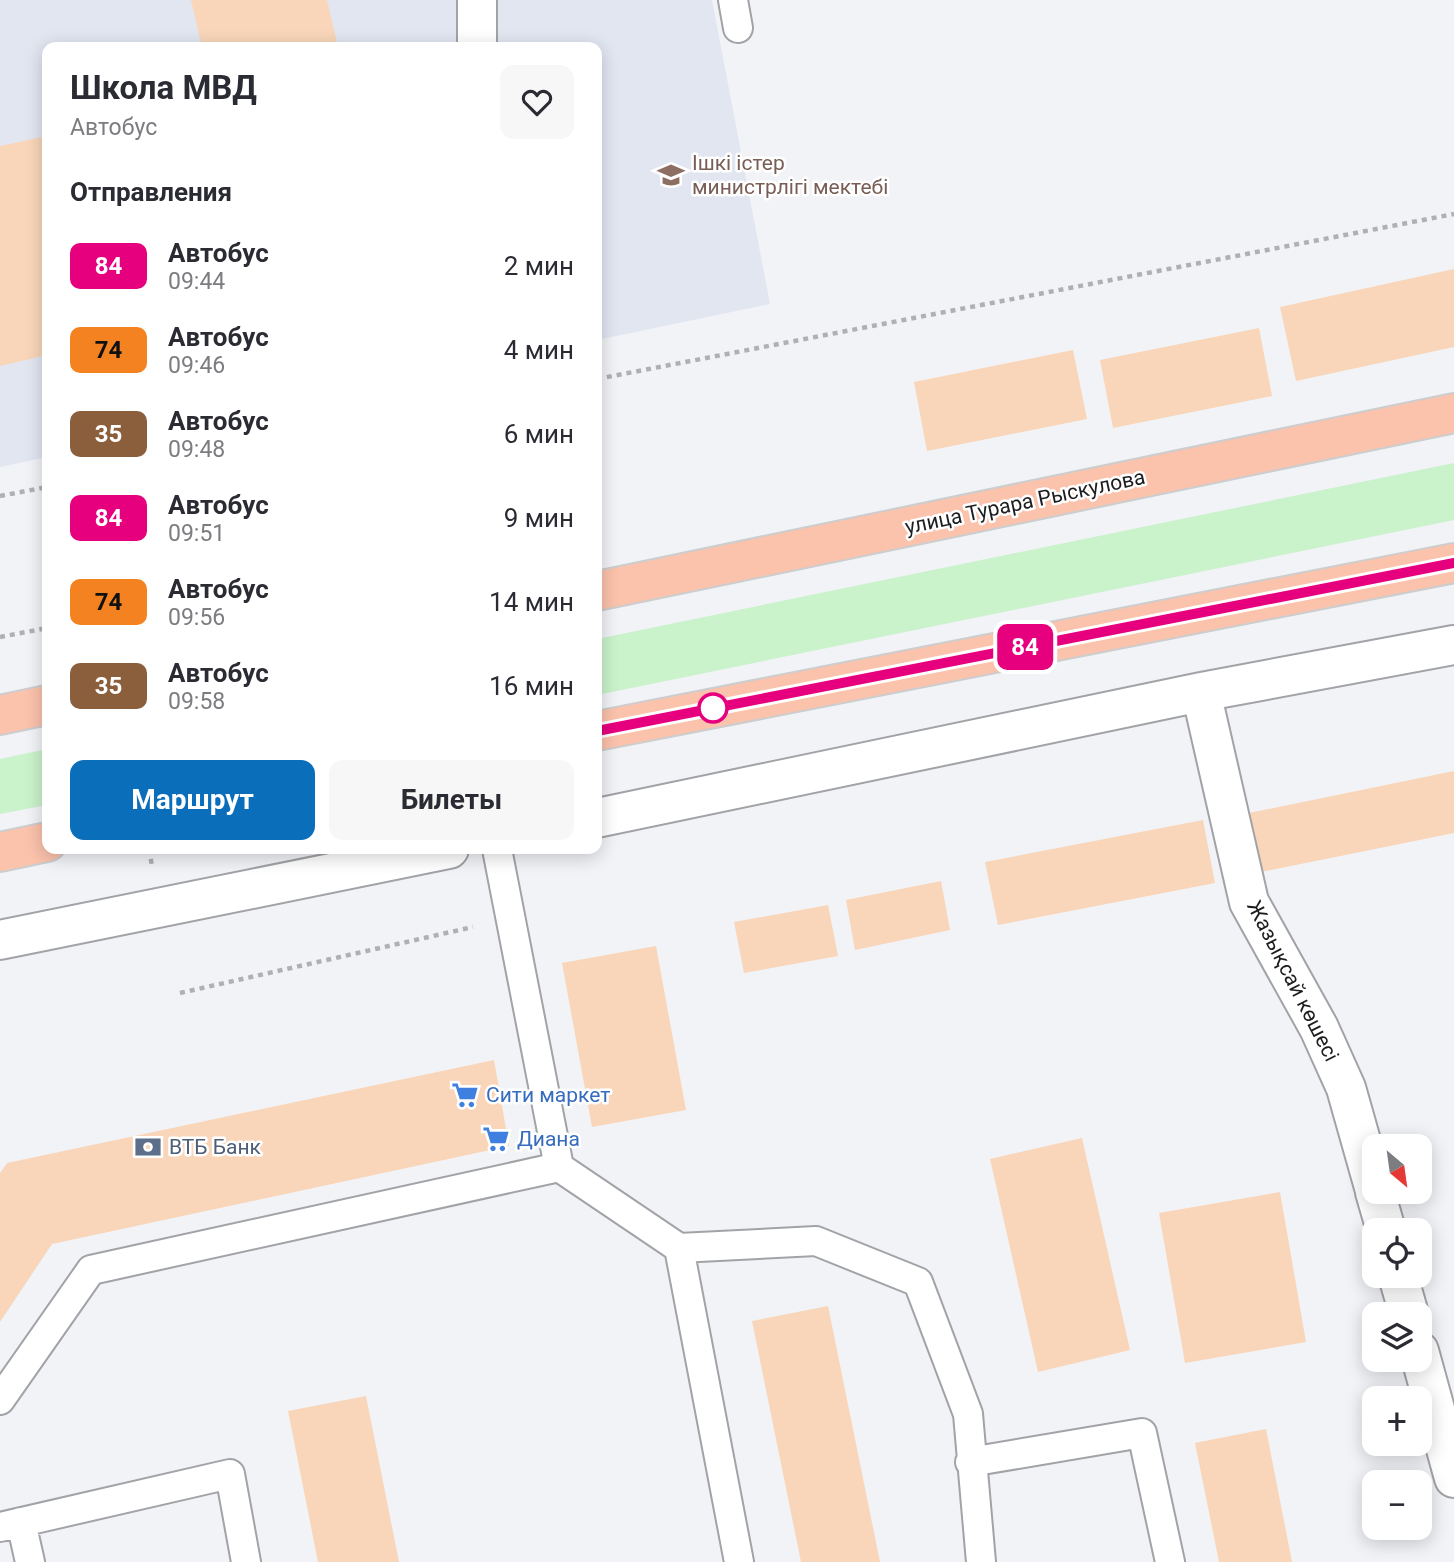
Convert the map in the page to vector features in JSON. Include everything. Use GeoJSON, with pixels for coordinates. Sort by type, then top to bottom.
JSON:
{"type":"FeatureCollection","features":[{"type":"Feature","properties":{"kind":"main road","name":"улица Турара Рыскулова"},"geometry":{"type":"LineString","coordinates":[[602,590],[1454,413]]}},
{"type":"Feature","properties":{"kind":"main road"},"geometry":{"type":"LineString","coordinates":[[602,730],[1454,563]]}},
{"type":"Feature","properties":{"kind":"main road"},"geometry":{"type":"LineString","coordinates":[[0,715],[42,706]]}},
{"type":"Feature","properties":{"kind":"main road"},"geometry":{"type":"LineString","coordinates":[[0,852],[42,843]]}},
{"type":"Feature","properties":{"kind":"street"},"geometry":{"type":"LineString","coordinates":[[477,0],[477,42]]}},
{"type":"Feature","properties":{"kind":"street"},"geometry":{"type":"LineString","coordinates":[[602,817],[1201,692],[1454,645]]}},
{"type":"Feature","properties":{"kind":"street","name":"Жазықсай көшесі"},"geometry":{"type":"LineString","coordinates":[[1201,692],[1250,902],[1319,1028],[1346,1088],[1362,1145]]}},
{"type":"Feature","properties":{"kind":"street"},"geometry":{"type":"LineString","coordinates":[[0,940],[424,854]]}},
{"type":"Feature","properties":{"kind":"street"},"geometry":{"type":"LineString","coordinates":[[1425,1372],[1451,1458]]}},
{"type":"Feature","properties":{"kind":"lane"},"geometry":{"type":"LineString","coordinates":[[733,0],[738,28]]}},
{"type":"Feature","properties":{"kind":"lane"},"geometry":{"type":"LineString","coordinates":[[498,854],[559,1167],[679,1248],[816,1241],[918,1282],[968,1414],[981,1562]]}},
{"type":"Feature","properties":{"kind":"lane"},"geometry":{"type":"LineString","coordinates":[[0,1401],[91,1270],[559,1167]]}},
{"type":"Feature","properties":{"kind":"lane"},"geometry":{"type":"LineString","coordinates":[[679,1248],[739,1562]]}},
{"type":"Feature","properties":{"kind":"lane"},"geometry":{"type":"LineString","coordinates":[[971,1462],[1143,1433],[1170,1562]]}},
{"type":"Feature","properties":{"kind":"lane"},"geometry":{"type":"LineString","coordinates":[[30,1562],[10,1524],[230,1474],[246,1562]]}},
{"type":"Feature","properties":{"kind":"path"},"geometry":{"type":"LineString","coordinates":[[602,378],[1454,214]]}},
{"type":"Feature","properties":{"kind":"path"},"geometry":{"type":"LineString","coordinates":[[0,496],[42,487]]}},
{"type":"Feature","properties":{"kind":"path"},"geometry":{"type":"LineString","coordinates":[[0,637],[42,629]]}},
{"type":"Feature","properties":{"kind":"path"},"geometry":{"type":"LineString","coordinates":[[180,993],[511,918]]}},
{"type":"Feature","properties":{"kind":"shaded area","name":"Ішкі істер министрлігі мектебі"},"geometry":{"type":"Polygon","coordinates":[[[0,0],[712,0],[770,304],[602,339],[602,42],[42,42],[42,458],[0,467],[0,0]]]}},
{"type":"Feature","properties":{"kind":"green space"},"geometry":{"type":"Polygon","coordinates":[[[1454,463],[1454,520],[602,694],[602,638],[1454,463]]]}},
{"type":"Feature","properties":{"kind":"green space"},"geometry":{"type":"Polygon","coordinates":[[[42,750],[42,806],[0,814],[0,759],[42,750]]]}},
{"type":"Feature","properties":{"kind":"building"},"geometry":{"type":"Polygon","coordinates":[[[191,0],[327,0],[337,42],[201,42],[191,0]]]}},
{"type":"Feature","properties":{"kind":"building"},"geometry":{"type":"Polygon","coordinates":[[[42,137],[42,356],[0,366],[0,146],[42,137]]]}},
{"type":"Feature","properties":{"kind":"building"},"geometry":{"type":"Polygon","coordinates":[[[1454,269],[1454,347],[1296,381],[1280,307],[1454,269]]]}},
{"type":"Feature","properties":{"kind":"building"},"geometry":{"type":"Polygon","coordinates":[[[1259,328],[1272,396],[1113,428],[1100,360],[1259,328]]]}},
{"type":"Feature","properties":{"kind":"building"},"geometry":{"type":"Polygon","coordinates":[[[1073,350],[1087,419],[927,451],[914,382],[1073,350]]]}},
{"type":"Feature","properties":{"kind":"building"},"geometry":{"type":"Polygon","coordinates":[[[1454,771],[1454,833],[1261,872],[1249,813],[1454,771]]]}},
{"type":"Feature","properties":{"kind":"building"},"geometry":{"type":"Polygon","coordinates":[[[1203,820],[1215,883],[998,925],[985,862],[1203,820]]]}},
{"type":"Feature","properties":{"kind":"building"},"geometry":{"type":"Polygon","coordinates":[[[941,881],[950,930],[855,950],[846,900],[941,881]]]}},
{"type":"Feature","properties":{"kind":"building"},"geometry":{"type":"Polygon","coordinates":[[[828,905],[838,956],[744,973],[734,922],[828,905]]]}},
{"type":"Feature","properties":{"kind":"building"},"geometry":{"type":"Polygon","coordinates":[[[656,946],[686,1110],[592,1127],[562,963],[656,946]]]}},
{"type":"Feature","properties":{"kind":"building"},"geometry":{"type":"Polygon","coordinates":[[[494,1060],[509,1146],[52,1244],[0,1322],[0,1173],[7,1163],[494,1060]]]}},
{"type":"Feature","properties":{"kind":"building"},"geometry":{"type":"Polygon","coordinates":[[[1082,1138],[1130,1350],[1038,1372],[990,1159],[1082,1138]]]}},
{"type":"Feature","properties":{"kind":"building"},"geometry":{"type":"Polygon","coordinates":[[[1280,1192],[1306,1342],[1185,1363],[1159,1213],[1280,1192]]]}},
{"type":"Feature","properties":{"kind":"building"},"geometry":{"type":"Polygon","coordinates":[[[828,1306],[880,1562],[801,1562],[752,1321],[828,1306]]]}},
{"type":"Feature","properties":{"kind":"building"},"geometry":{"type":"Polygon","coordinates":[[[366,1396],[399,1562],[318,1562],[288,1411],[366,1396]]]}},
{"type":"Feature","properties":{"kind":"building"},"geometry":{"type":"Polygon","coordinates":[[[1266,1429],[1292,1562],[1219,1562],[1195,1443],[1266,1429]]]}},
{"type":"Feature","properties":{"kind":"bus line","name":"84"},"geometry":{"type":"LineString","coordinates":[[602,730],[1454,563]]}},
{"type":"Feature","properties":{"kind":"place","name":"Ішкі істер министрлігі мектебі"},"geometry":{"type":"Point","coordinates":[671,175]}},
{"type":"Feature","properties":{"kind":"place","name":"Сити маркет"},"geometry":{"type":"Point","coordinates":[465,1095]}},
{"type":"Feature","properties":{"kind":"place","name":"Диана"},"geometry":{"type":"Point","coordinates":[496,1139]}},
{"type":"Feature","properties":{"kind":"place","name":"ВТБ Банк"},"geometry":{"type":"Point","coordinates":[148,1147]}}]}
